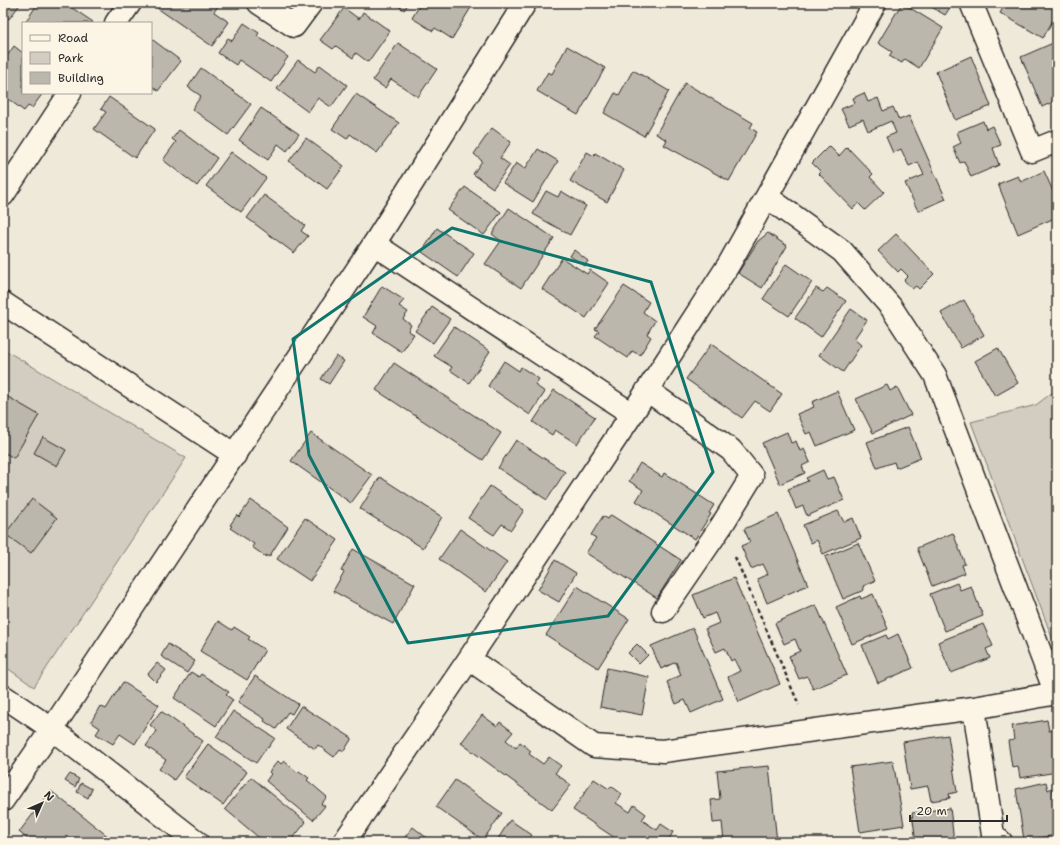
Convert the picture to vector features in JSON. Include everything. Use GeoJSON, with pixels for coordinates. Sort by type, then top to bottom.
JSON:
{"type":"FeatureCollection","features":[{"type":"Feature","properties":{"kind":"street"},"geometry":{"type":"LineString","coordinates":[[117,22],[130,3]]}},
{"type":"Feature","properties":{"kind":"street"},"geometry":{"type":"LineString","coordinates":[[259,3],[294,26],[311,3]]}},
{"type":"Feature","properties":{"kind":"street"},"geometry":{"type":"LineString","coordinates":[[3,800],[52,729],[374,244],[525,3]]}},
{"type":"Feature","properties":{"kind":"street"},"geometry":{"type":"LineString","coordinates":[[344,842],[632,414],[729,264],[875,3]]}},
{"type":"Feature","properties":{"kind":"street"},"geometry":{"type":"LineString","coordinates":[[973,3],[972,5],[1032,151],[1057,140]]}},
{"type":"Feature","properties":{"kind":"street"},"geometry":{"type":"LineString","coordinates":[[3,195],[69,94]]}},
{"type":"Feature","properties":{"kind":"street"},"geometry":{"type":"LineString","coordinates":[[468,659],[594,746],[662,751],[974,708],[1057,694],[935,376],[891,307],[842,251],[767,197]]}},
{"type":"Feature","properties":{"kind":"street"},"geometry":{"type":"LineString","coordinates":[[374,244],[632,414]]}},
{"type":"Feature","properties":{"kind":"street"},"geometry":{"type":"LineString","coordinates":[[3,303],[235,454]]}},
{"type":"Feature","properties":{"kind":"street"},"geometry":{"type":"LineString","coordinates":[[647,390],[731,450],[752,476],[722,525],[663,611]]}},
{"type":"Feature","properties":{"kind":"street"},"geometry":{"type":"LineString","coordinates":[[3,696],[52,729],[197,842]]}},
{"type":"Feature","properties":{"kind":"street"},"geometry":{"type":"LineString","coordinates":[[974,708],[992,835],[1001,842]]}},
{"type":"Feature","properties":{"kind":"path"},"geometry":{"type":"LineString","coordinates":[[722,525],[798,703],[806,732]]}},
{"type":"Feature","properties":{"kind":"highlighted area"},"geometry":{"type":"Polygon","coordinates":[[[452,228],[651,282],[713,472],[608,616],[408,643],[309,455],[293,339],[452,228]]]}},
{"type":"Feature","properties":{"kind":"green space"},"geometry":{"type":"Polygon","coordinates":[[[3,349],[186,458],[34,687],[3,665],[3,349]]]}},
{"type":"Feature","properties":{"kind":"green space"},"geometry":{"type":"Polygon","coordinates":[[[1057,389],[1057,651],[971,422],[1036,405],[1057,389]]]}},
{"type":"Feature","properties":{"kind":"building"},"geometry":{"type":"Polygon","coordinates":[[[3,3],[21,3],[9,19],[3,15],[3,3]]]}},
{"type":"Feature","properties":{"kind":"building"},"geometry":{"type":"Polygon","coordinates":[[[38,3],[65,3],[93,22],[26,22],[38,3]]]}},
{"type":"Feature","properties":{"kind":"building"},"geometry":{"type":"Polygon","coordinates":[[[160,3],[220,3],[214,12],[229,22],[212,46],[157,8],[160,3]]]}},
{"type":"Feature","properties":{"kind":"building"},"geometry":{"type":"Polygon","coordinates":[[[394,3],[409,3],[404,10],[394,3]]]}},
{"type":"Feature","properties":{"kind":"building"},"geometry":{"type":"Polygon","coordinates":[[[421,3],[473,4],[452,39],[435,28],[433,31],[412,18],[421,3]]]}},
{"type":"Feature","properties":{"kind":"building"},"geometry":{"type":"Polygon","coordinates":[[[902,3],[943,28],[919,68],[905,59],[902,63],[889,56],[892,52],[878,43],[902,3]]]}},
{"type":"Feature","properties":{"kind":"building"},"geometry":{"type":"Polygon","coordinates":[[[925,3],[953,3],[945,15],[925,3]]]}},
{"type":"Feature","properties":{"kind":"building"},"geometry":{"type":"Polygon","coordinates":[[[1006,3],[1050,3],[1057,7],[1057,13],[1043,38],[1000,13],[1006,3]]]}},
{"type":"Feature","properties":{"kind":"building"},"geometry":{"type":"Polygon","coordinates":[[[344,8],[359,19],[363,12],[390,31],[368,62],[356,53],[353,58],[336,46],[333,49],[320,40],[344,8]]]}},
{"type":"Feature","properties":{"kind":"building"},"geometry":{"type":"Polygon","coordinates":[[[244,23],[259,33],[257,36],[288,57],[271,82],[239,60],[236,65],[218,53],[228,38],[232,41],[244,23]]]}},
{"type":"Feature","properties":{"kind":"building"},"geometry":{"type":"Polygon","coordinates":[[[153,40],[181,61],[158,91],[152,86],[153,40]]]}},
{"type":"Feature","properties":{"kind":"building"},"geometry":{"type":"Polygon","coordinates":[[[398,43],[437,69],[418,97],[391,79],[385,88],[373,80],[398,43]]]}},
{"type":"Feature","properties":{"kind":"building"},"geometry":{"type":"Polygon","coordinates":[[[1053,43],[1057,51],[1057,100],[1042,107],[1021,57],[1053,43]]]}},
{"type":"Feature","properties":{"kind":"building"},"geometry":{"type":"Polygon","coordinates":[[[14,46],[22,52],[22,94],[42,94],[32,108],[28,106],[24,111],[3,95],[3,53],[7,56],[14,46]]]}},
{"type":"Feature","properties":{"kind":"building"},"geometry":{"type":"Polygon","coordinates":[[[567,46],[605,68],[578,115],[537,91],[548,72],[552,74],[567,46]]]}},
{"type":"Feature","properties":{"kind":"building"},"geometry":{"type":"Polygon","coordinates":[[[971,56],[991,106],[955,120],[936,72],[971,56]]]}},
{"type":"Feature","properties":{"kind":"building"},"geometry":{"type":"Polygon","coordinates":[[[298,60],[315,72],[320,65],[347,85],[331,107],[318,98],[308,112],[277,89],[298,60]]]}},
{"type":"Feature","properties":{"kind":"building"},"geometry":{"type":"Polygon","coordinates":[[[201,68],[251,104],[228,135],[192,109],[201,96],[188,87],[201,68]]]}},
{"type":"Feature","properties":{"kind":"building"},"geometry":{"type":"Polygon","coordinates":[[[633,70],[669,91],[644,136],[604,113],[615,93],[619,95],[633,70]]]}},
{"type":"Feature","properties":{"kind":"building"},"geometry":{"type":"Polygon","coordinates":[[[685,83],[753,123],[750,128],[757,132],[729,181],[664,145],[667,140],[656,134],[685,83]]]}},
{"type":"Feature","properties":{"kind":"building"},"geometry":{"type":"Polygon","coordinates":[[[864,93],[868,102],[878,98],[883,111],[893,107],[899,120],[909,116],[946,199],[918,211],[905,183],[924,175],[918,162],[909,166],[901,149],[893,153],[886,137],[896,133],[891,121],[868,131],[863,119],[849,125],[841,109],[855,103],[853,98],[864,93]]]}},
{"type":"Feature","properties":{"kind":"building"},"geometry":{"type":"Polygon","coordinates":[[[356,94],[399,123],[377,153],[350,134],[347,139],[332,129],[356,94]]]}},
{"type":"Feature","properties":{"kind":"building"},"geometry":{"type":"Polygon","coordinates":[[[109,97],[155,129],[135,158],[94,129],[106,112],[101,109],[109,97]]]}},
{"type":"Feature","properties":{"kind":"building"},"geometry":{"type":"Polygon","coordinates":[[[261,108],[299,134],[287,151],[278,144],[268,160],[239,140],[261,108]]]}},
{"type":"Feature","properties":{"kind":"building"},"geometry":{"type":"Polygon","coordinates":[[[983,121],[986,129],[992,126],[1001,145],[993,148],[999,165],[971,177],[964,161],[960,163],[953,147],[961,143],[957,132],[983,121]]]}},
{"type":"Feature","properties":{"kind":"building"},"geometry":{"type":"Polygon","coordinates":[[[492,128],[511,142],[500,158],[510,165],[493,188],[473,174],[482,161],[474,154],[492,128]]]}},
{"type":"Feature","properties":{"kind":"building"},"geometry":{"type":"Polygon","coordinates":[[[179,130],[217,158],[197,186],[163,160],[176,142],[172,139],[179,130]]]}},
{"type":"Feature","properties":{"kind":"building"},"geometry":{"type":"Polygon","coordinates":[[[306,138],[344,166],[327,189],[289,161],[306,138]]]}},
{"type":"Feature","properties":{"kind":"building"},"geometry":{"type":"Polygon","coordinates":[[[829,146],[839,156],[847,147],[873,174],[870,177],[884,192],[865,210],[858,203],[853,209],[819,174],[821,172],[812,163],[829,146]]]}},
{"type":"Feature","properties":{"kind":"building"},"geometry":{"type":"Polygon","coordinates":[[[538,149],[558,161],[533,202],[503,183],[516,163],[525,169],[538,149]]]}},
{"type":"Feature","properties":{"kind":"building"},"geometry":{"type":"Polygon","coordinates":[[[231,152],[266,178],[241,212],[206,186],[231,152]]]}},
{"type":"Feature","properties":{"kind":"building"},"geometry":{"type":"Polygon","coordinates":[[[587,152],[594,156],[595,153],[624,170],[607,202],[570,181],[587,152]]]}},
{"type":"Feature","properties":{"kind":"building"},"geometry":{"type":"Polygon","coordinates":[[[1044,171],[1057,200],[1057,206],[1055,206],[1057,210],[1057,217],[1018,234],[998,184],[1018,176],[1021,182],[1044,171]]]}},
{"type":"Feature","properties":{"kind":"building"},"geometry":{"type":"Polygon","coordinates":[[[465,187],[501,212],[484,235],[448,210],[465,187]]]}},
{"type":"Feature","properties":{"kind":"building"},"geometry":{"type":"Polygon","coordinates":[[[546,191],[558,197],[561,191],[586,206],[570,235],[533,214],[546,191]]]}},
{"type":"Feature","properties":{"kind":"building"},"geometry":{"type":"Polygon","coordinates":[[[264,195],[305,225],[301,231],[308,236],[294,253],[247,218],[264,195]]]}},
{"type":"Feature","properties":{"kind":"building"},"geometry":{"type":"Polygon","coordinates":[[[509,208],[554,238],[521,288],[485,264],[501,241],[492,234],[509,208]]]}},
{"type":"Feature","properties":{"kind":"building"},"geometry":{"type":"Polygon","coordinates":[[[437,228],[474,253],[458,277],[422,252],[437,228]]]}},
{"type":"Feature","properties":{"kind":"building"},"geometry":{"type":"Polygon","coordinates":[[[768,233],[787,246],[762,288],[738,273],[758,241],[768,233]]]}},
{"type":"Feature","properties":{"kind":"building"},"geometry":{"type":"Polygon","coordinates":[[[896,234],[934,274],[919,289],[916,286],[912,289],[904,280],[908,276],[901,269],[898,272],[878,251],[896,234]]]}},
{"type":"Feature","properties":{"kind":"building"},"geometry":{"type":"Polygon","coordinates":[[[574,250],[588,261],[585,266],[570,256],[574,250]]]}},
{"type":"Feature","properties":{"kind":"building"},"geometry":{"type":"Polygon","coordinates":[[[562,258],[587,274],[590,270],[609,283],[586,318],[542,289],[562,258]]]}},
{"type":"Feature","properties":{"kind":"building"},"geometry":{"type":"Polygon","coordinates":[[[786,264],[812,282],[789,316],[763,299],[786,264]]]}},
{"type":"Feature","properties":{"kind":"building"},"geometry":{"type":"Polygon","coordinates":[[[382,286],[404,300],[399,306],[408,312],[403,319],[411,325],[408,331],[414,334],[402,352],[373,333],[377,326],[363,317],[382,286]]]}},
{"type":"Feature","properties":{"kind":"building"},"geometry":{"type":"Polygon","coordinates":[[[624,286],[649,302],[643,312],[655,321],[647,334],[651,337],[640,355],[632,351],[628,358],[595,336],[599,331],[595,329],[624,286]]]}},
{"type":"Feature","properties":{"kind":"building"},"geometry":{"type":"Polygon","coordinates":[[[816,288],[823,292],[827,288],[846,301],[821,337],[795,318],[816,288]]]}},
{"type":"Feature","properties":{"kind":"building"},"geometry":{"type":"Polygon","coordinates":[[[964,300],[984,335],[961,348],[941,313],[964,300]]]}},
{"type":"Feature","properties":{"kind":"building"},"geometry":{"type":"Polygon","coordinates":[[[432,307],[450,319],[433,343],[415,331],[432,307]]]}},
{"type":"Feature","properties":{"kind":"building"},"geometry":{"type":"Polygon","coordinates":[[[851,309],[867,320],[854,339],[861,345],[843,372],[819,355],[851,309]]]}},
{"type":"Feature","properties":{"kind":"building"},"geometry":{"type":"Polygon","coordinates":[[[454,327],[490,351],[469,383],[450,370],[452,367],[434,356],[454,327]]]}},
{"type":"Feature","properties":{"kind":"building"},"geometry":{"type":"Polygon","coordinates":[[[711,344],[782,394],[770,411],[755,401],[742,418],[686,379],[711,344]]]}},
{"type":"Feature","properties":{"kind":"building"},"geometry":{"type":"Polygon","coordinates":[[[998,348],[1018,383],[995,396],[975,361],[998,348]]]}},
{"type":"Feature","properties":{"kind":"building"},"geometry":{"type":"Polygon","coordinates":[[[336,356],[344,361],[329,384],[321,379],[336,356]]]}},
{"type":"Feature","properties":{"kind":"building"},"geometry":{"type":"Polygon","coordinates":[[[504,361],[519,371],[521,367],[539,379],[535,385],[545,392],[530,415],[488,386],[504,361]]]}},
{"type":"Feature","properties":{"kind":"building"},"geometry":{"type":"Polygon","coordinates":[[[394,363],[501,433],[483,460],[376,390],[394,363]]]}},
{"type":"Feature","properties":{"kind":"building"},"geometry":{"type":"Polygon","coordinates":[[[887,385],[890,391],[897,387],[911,415],[873,433],[856,399],[887,385]]]}},
{"type":"Feature","properties":{"kind":"building"},"geometry":{"type":"Polygon","coordinates":[[[554,390],[595,417],[577,444],[555,430],[552,435],[533,422],[554,390]]]}},
{"type":"Feature","properties":{"kind":"building"},"geometry":{"type":"Polygon","coordinates":[[[837,391],[854,430],[817,446],[811,432],[806,434],[797,414],[814,407],[812,402],[837,391]]]}},
{"type":"Feature","properties":{"kind":"building"},"geometry":{"type":"Polygon","coordinates":[[[3,394],[39,415],[14,458],[3,452],[3,394]]]}},
{"type":"Feature","properties":{"kind":"building"},"geometry":{"type":"Polygon","coordinates":[[[908,427],[921,458],[896,468],[894,462],[877,468],[867,442],[908,427]]]}},
{"type":"Feature","properties":{"kind":"building"},"geometry":{"type":"Polygon","coordinates":[[[787,432],[791,443],[796,441],[800,451],[804,449],[810,462],[802,466],[805,473],[780,484],[762,443],[787,432]]]}},
{"type":"Feature","properties":{"kind":"building"},"geometry":{"type":"Polygon","coordinates":[[[311,433],[372,475],[351,503],[291,461],[311,433]]]}},
{"type":"Feature","properties":{"kind":"building"},"geometry":{"type":"Polygon","coordinates":[[[43,437],[66,450],[57,466],[34,453],[43,437]]]}},
{"type":"Feature","properties":{"kind":"building"},"geometry":{"type":"Polygon","coordinates":[[[516,440],[565,472],[547,500],[498,468],[516,440]]]}},
{"type":"Feature","properties":{"kind":"building"},"geometry":{"type":"Polygon","coordinates":[[[640,463],[662,477],[664,473],[714,505],[709,513],[711,514],[695,539],[636,501],[643,490],[629,481],[640,463]]]}},
{"type":"Feature","properties":{"kind":"building"},"geometry":{"type":"Polygon","coordinates":[[[823,470],[827,479],[834,477],[844,500],[807,516],[803,506],[796,509],[788,489],[808,481],[806,478],[823,470]]]}},
{"type":"Feature","properties":{"kind":"building"},"geometry":{"type":"Polygon","coordinates":[[[380,477],[442,517],[423,548],[360,509],[380,477]]]}},
{"type":"Feature","properties":{"kind":"building"},"geometry":{"type":"Polygon","coordinates":[[[490,486],[524,510],[511,530],[502,524],[494,535],[468,518],[490,486]]]}},
{"type":"Feature","properties":{"kind":"building"},"geometry":{"type":"Polygon","coordinates":[[[32,499],[57,518],[31,553],[5,534],[32,499]]]}},
{"type":"Feature","properties":{"kind":"building"},"geometry":{"type":"Polygon","coordinates":[[[251,500],[288,527],[269,557],[266,555],[266,557],[252,547],[254,544],[230,528],[232,526],[230,525],[237,515],[239,517],[251,500]]]}},
{"type":"Feature","properties":{"kind":"building"},"geometry":{"type":"Polygon","coordinates":[[[838,511],[844,522],[853,518],[861,538],[823,554],[817,540],[811,543],[803,525],[838,511]]]}},
{"type":"Feature","properties":{"kind":"building"},"geometry":{"type":"Polygon","coordinates":[[[778,514],[808,585],[767,603],[757,579],[768,574],[763,564],[751,569],[741,546],[750,542],[744,529],[778,514]]]}},
{"type":"Feature","properties":{"kind":"building"},"geometry":{"type":"Polygon","coordinates":[[[611,515],[681,560],[657,598],[586,553],[596,538],[591,535],[603,516],[608,519],[611,515]]]}},
{"type":"Feature","properties":{"kind":"building"},"geometry":{"type":"Polygon","coordinates":[[[305,518],[338,540],[310,581],[277,559],[305,518]]]}},
{"type":"Feature","properties":{"kind":"building"},"geometry":{"type":"Polygon","coordinates":[[[460,529],[507,562],[486,592],[439,559],[460,529]]]}},
{"type":"Feature","properties":{"kind":"building"},"geometry":{"type":"Polygon","coordinates":[[[953,533],[965,564],[962,565],[965,573],[932,586],[917,548],[953,533]]]}},
{"type":"Feature","properties":{"kind":"building"},"geometry":{"type":"Polygon","coordinates":[[[858,543],[875,581],[863,586],[864,590],[843,599],[825,557],[858,543]]]}},
{"type":"Feature","properties":{"kind":"building"},"geometry":{"type":"Polygon","coordinates":[[[353,549],[415,584],[393,624],[333,591],[344,572],[341,571],[353,549]]]}},
{"type":"Feature","properties":{"kind":"building"},"geometry":{"type":"Polygon","coordinates":[[[555,560],[576,573],[559,602],[538,590],[555,560]]]}},
{"type":"Feature","properties":{"kind":"building"},"geometry":{"type":"Polygon","coordinates":[[[734,578],[780,684],[739,702],[728,677],[740,671],[734,659],[731,661],[725,648],[716,652],[705,629],[719,623],[715,613],[703,618],[693,595],[734,578]]]}},
{"type":"Feature","properties":{"kind":"building"},"geometry":{"type":"Polygon","coordinates":[[[957,583],[960,590],[971,586],[983,616],[945,631],[930,594],[957,583]]]}},
{"type":"Feature","properties":{"kind":"building"},"geometry":{"type":"Polygon","coordinates":[[[577,586],[629,619],[598,668],[546,635],[577,586]]]}},
{"type":"Feature","properties":{"kind":"building"},"geometry":{"type":"Polygon","coordinates":[[[873,594],[888,629],[852,644],[836,607],[860,596],[861,599],[873,594]]]}},
{"type":"Feature","properties":{"kind":"building"},"geometry":{"type":"Polygon","coordinates":[[[816,605],[847,675],[813,689],[807,676],[799,679],[789,656],[800,651],[795,639],[784,644],[775,623],[816,605]]]}},
{"type":"Feature","properties":{"kind":"building"},"geometry":{"type":"Polygon","coordinates":[[[218,621],[232,630],[234,627],[250,637],[248,639],[265,650],[247,680],[200,651],[218,621]]]}},
{"type":"Feature","properties":{"kind":"building"},"geometry":{"type":"Polygon","coordinates":[[[983,624],[993,646],[986,649],[990,658],[951,673],[938,642],[983,624]]]}},
{"type":"Feature","properties":{"kind":"building"},"geometry":{"type":"Polygon","coordinates":[[[693,628],[723,699],[691,713],[685,700],[676,704],[667,682],[681,675],[676,662],[661,669],[651,646],[693,628]]]}},
{"type":"Feature","properties":{"kind":"building"},"geometry":{"type":"Polygon","coordinates":[[[898,634],[913,668],[878,683],[862,645],[886,635],[888,639],[898,634]]]}},
{"type":"Feature","properties":{"kind":"building"},"geometry":{"type":"Polygon","coordinates":[[[168,644],[195,661],[187,673],[161,656],[168,644]]]}},
{"type":"Feature","properties":{"kind":"building"},"geometry":{"type":"Polygon","coordinates":[[[637,644],[648,655],[639,664],[628,653],[637,644]]]}},
{"type":"Feature","properties":{"kind":"building"},"geometry":{"type":"Polygon","coordinates":[[[157,663],[166,670],[156,682],[148,674],[157,663]]]}},
{"type":"Feature","properties":{"kind":"building"},"geometry":{"type":"Polygon","coordinates":[[[607,668],[649,677],[642,715],[600,707],[607,668]]]}},
{"type":"Feature","properties":{"kind":"building"},"geometry":{"type":"Polygon","coordinates":[[[191,672],[199,677],[201,674],[229,692],[226,695],[233,700],[216,726],[174,698],[191,672]]]}},
{"type":"Feature","properties":{"kind":"building"},"geometry":{"type":"Polygon","coordinates":[[[255,676],[298,704],[292,714],[288,712],[276,729],[264,721],[265,719],[238,702],[255,676]]]}},
{"type":"Feature","properties":{"kind":"building"},"geometry":{"type":"Polygon","coordinates":[[[123,682],[159,705],[135,744],[120,734],[113,744],[96,734],[100,728],[91,722],[100,706],[106,709],[123,682]]]}},
{"type":"Feature","properties":{"kind":"building"},"geometry":{"type":"Polygon","coordinates":[[[301,706],[352,738],[344,751],[340,749],[334,757],[318,745],[315,749],[286,729],[301,706]]]}},
{"type":"Feature","properties":{"kind":"building"},"geometry":{"type":"Polygon","coordinates":[[[161,711],[203,741],[174,780],[159,769],[166,760],[146,746],[157,731],[150,725],[161,711]]]}},
{"type":"Feature","properties":{"kind":"building"},"geometry":{"type":"Polygon","coordinates":[[[233,711],[275,738],[256,763],[216,737],[233,711]]]}},
{"type":"Feature","properties":{"kind":"building"},"geometry":{"type":"Polygon","coordinates":[[[482,715],[497,726],[500,722],[513,732],[506,740],[516,748],[520,742],[531,751],[529,754],[543,764],[549,757],[561,766],[555,773],[571,785],[552,810],[461,743],[482,715]]]}},
{"type":"Feature","properties":{"kind":"building"},"geometry":{"type":"Polygon","coordinates":[[[1047,720],[1049,731],[1057,730],[1057,772],[1020,778],[1018,766],[1012,767],[1008,741],[1014,740],[1012,726],[1047,720]]]}},
{"type":"Feature","properties":{"kind":"building"},"geometry":{"type":"Polygon","coordinates":[[[948,735],[957,792],[949,794],[950,798],[931,801],[928,786],[910,789],[903,742],[948,735]]]}},
{"type":"Feature","properties":{"kind":"building"},"geometry":{"type":"Polygon","coordinates":[[[208,744],[247,772],[223,805],[184,777],[208,744]]]}},
{"type":"Feature","properties":{"kind":"building"},"geometry":{"type":"Polygon","coordinates":[[[278,761],[281,764],[284,761],[298,773],[299,771],[309,778],[307,780],[327,797],[321,804],[325,806],[313,820],[266,781],[271,774],[269,772],[278,761]]]}},
{"type":"Feature","properties":{"kind":"building"},"geometry":{"type":"Polygon","coordinates":[[[893,761],[904,825],[860,832],[850,767],[893,761]]]}},
{"type":"Feature","properties":{"kind":"building"},"geometry":{"type":"Polygon","coordinates":[[[769,766],[777,842],[724,842],[722,822],[713,823],[711,800],[720,799],[717,771],[769,766]]]}},
{"type":"Feature","properties":{"kind":"building"},"geometry":{"type":"Polygon","coordinates":[[[70,774],[79,779],[75,787],[65,781],[70,774]]]}},
{"type":"Feature","properties":{"kind":"building"},"geometry":{"type":"Polygon","coordinates":[[[251,777],[306,822],[290,842],[264,842],[225,809],[251,777]]]}},
{"type":"Feature","properties":{"kind":"building"},"geometry":{"type":"Polygon","coordinates":[[[594,779],[609,789],[611,786],[622,794],[616,803],[630,812],[634,805],[646,814],[642,820],[657,830],[661,824],[673,832],[668,841],[670,842],[621,842],[573,810],[594,779]]]}},
{"type":"Feature","properties":{"kind":"building"},"geometry":{"type":"Polygon","coordinates":[[[455,780],[502,813],[483,840],[436,807],[455,780]]]}},
{"type":"Feature","properties":{"kind":"building"},"geometry":{"type":"Polygon","coordinates":[[[1046,782],[1048,790],[1052,788],[1057,802],[1057,835],[1024,840],[1016,789],[1046,782]]]}},
{"type":"Feature","properties":{"kind":"building"},"geometry":{"type":"Polygon","coordinates":[[[81,783],[92,789],[88,798],[77,792],[81,783]]]}},
{"type":"Feature","properties":{"kind":"building"},"geometry":{"type":"Polygon","coordinates":[[[51,791],[115,842],[31,842],[19,832],[51,791]]]}},
{"type":"Feature","properties":{"kind":"building"},"geometry":{"type":"Polygon","coordinates":[[[950,808],[954,841],[959,840],[959,842],[916,842],[912,813],[950,808]]]}},
{"type":"Feature","properties":{"kind":"building"},"geometry":{"type":"Polygon","coordinates":[[[510,820],[532,835],[527,842],[496,842],[510,820]]]}},
{"type":"Feature","properties":{"kind":"building"},"geometry":{"type":"Polygon","coordinates":[[[413,827],[432,842],[401,842],[413,827]]]}}]}
